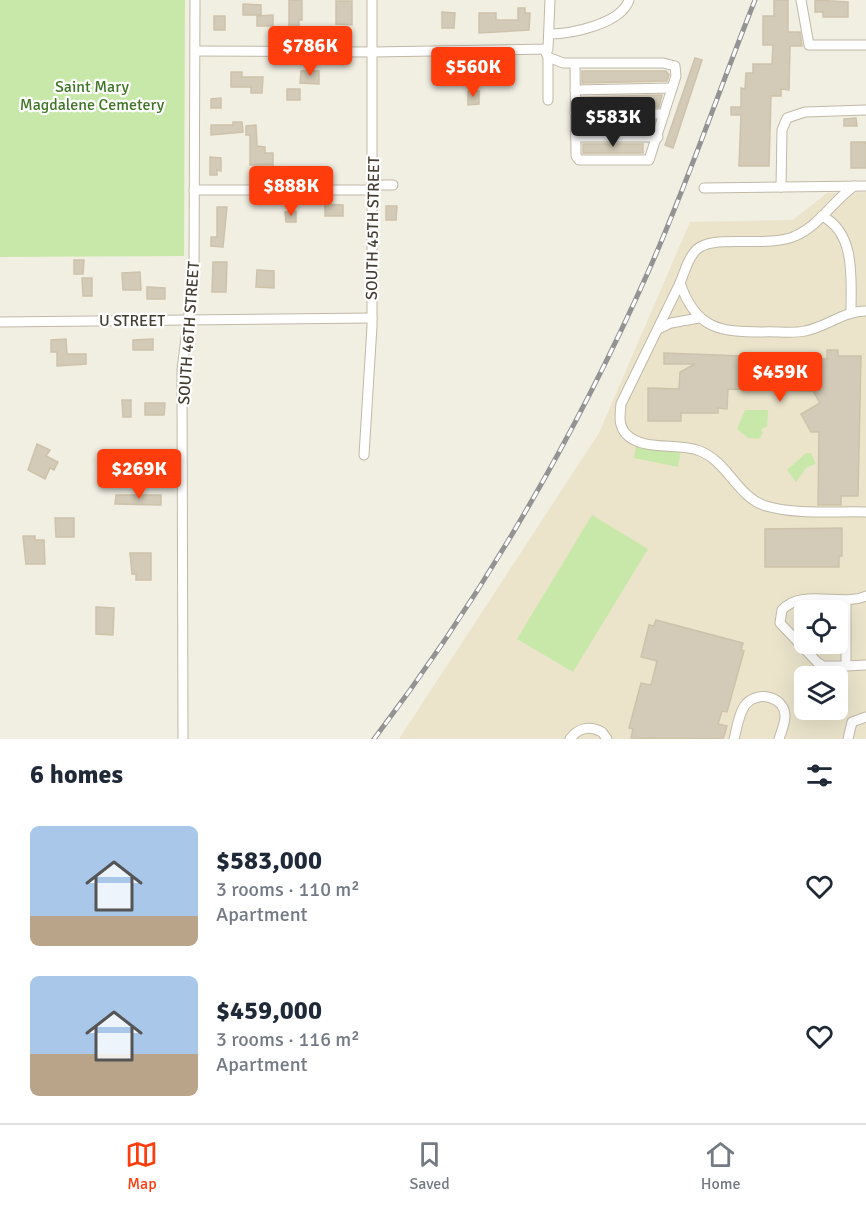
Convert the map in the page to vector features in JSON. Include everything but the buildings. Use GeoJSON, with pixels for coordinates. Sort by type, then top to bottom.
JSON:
{"type":"FeatureCollection","features":[{"type":"Feature","properties":{"kind":"street","name":"SOUTH 46TH STREET"},"geometry":{"type":"LineString","coordinates":[[183,739],[182,370],[194,274],[195,0]]}},
{"type":"Feature","properties":{"kind":"street","name":"SOUTH 45TH STREET"},"geometry":{"type":"LineString","coordinates":[[364,455],[372,318],[372,0]]}},
{"type":"Feature","properties":{"kind":"street"},"geometry":{"type":"LineString","coordinates":[[548,100],[546,52],[550,0]]}},
{"type":"Feature","properties":{"kind":"street"},"geometry":{"type":"LineString","coordinates":[[549,34],[566,34],[584,30],[614,17],[629,0]]}},
{"type":"Feature","properties":{"kind":"street"},"geometry":{"type":"LineString","coordinates":[[801,0],[809,45],[866,45]]}},
{"type":"Feature","properties":{"kind":"street"},"geometry":{"type":"LineString","coordinates":[[195,51],[546,52],[563,63],[574,63],[672,63],[675,66],[676,76],[652,154],[645,162],[579,160],[576,156],[574,63]]}},
{"type":"Feature","properties":{"kind":"street"},"geometry":{"type":"LineString","coordinates":[[575,90],[672,88]]}},
{"type":"Feature","properties":{"kind":"street"},"geometry":{"type":"LineString","coordinates":[[781,187],[782,130],[787,118],[805,112],[866,110]]}},
{"type":"Feature","properties":{"kind":"street"},"geometry":{"type":"LineString","coordinates":[[575,113],[664,114]]}},
{"type":"Feature","properties":{"kind":"street"},"geometry":{"type":"LineString","coordinates":[[576,137],[658,137]]}},
{"type":"Feature","properties":{"kind":"street"},"geometry":{"type":"LineString","coordinates":[[194,190],[373,188],[393,185]]}},
{"type":"Feature","properties":{"kind":"street"},"geometry":{"type":"LineString","coordinates":[[854,186],[840,195],[808,229],[780,241],[711,243],[699,248],[691,256],[621,404],[619,421],[625,433],[636,441],[700,452],[718,462],[750,497],[763,505],[786,511],[866,512]]}},
{"type":"Feature","properties":{"kind":"street"},"geometry":{"type":"LineString","coordinates":[[704,188],[866,186]]}},
{"type":"Feature","properties":{"kind":"street"},"geometry":{"type":"LineString","coordinates":[[822,216],[837,227],[848,254],[851,311]]}},
{"type":"Feature","properties":{"kind":"street"},"geometry":{"type":"LineString","coordinates":[[680,283],[685,297],[699,318],[711,327],[729,331],[804,331],[851,311],[866,311]]}},
{"type":"Feature","properties":{"kind":"street","name":"U STREET"},"geometry":{"type":"LineString","coordinates":[[0,321],[372,318]]}},
{"type":"Feature","properties":{"kind":"street"},"geometry":{"type":"LineString","coordinates":[[658,329],[671,323],[699,318]]}},
{"type":"Feature","properties":{"kind":"street"},"geometry":{"type":"LineString","coordinates":[[848,600],[866,596]]}},
{"type":"Feature","properties":{"kind":"street"},"geometry":{"type":"LineString","coordinates":[[794,602],[784,607],[780,618],[784,630],[794,640]]}},
{"type":"Feature","properties":{"kind":"street"},"geometry":{"type":"LineString","coordinates":[[809,654],[823,666]]}},
{"type":"Feature","properties":{"kind":"street"},"geometry":{"type":"LineString","coordinates":[[846,654],[846,666],[866,665]]}},
{"type":"Feature","properties":{"kind":"street"},"geometry":{"type":"LineString","coordinates":[[734,739],[746,704],[751,699],[764,696],[776,701],[784,710],[784,722],[779,739]]}},
{"type":"Feature","properties":{"kind":"street"},"geometry":{"type":"LineString","coordinates":[[848,739],[852,722],[866,717]]}},
{"type":"Feature","properties":{"kind":"street"},"geometry":{"type":"LineString","coordinates":[[570,739],[581,729],[592,728],[602,732],[607,739]]}},
{"type":"Feature","properties":{"kind":"shaded area"},"geometry":{"type":"Polygon","coordinates":[[[866,192],[866,739],[399,739],[599,433],[690,222],[793,220],[827,193],[866,192]]]}},
{"type":"Feature","properties":{"kind":"green space","name":"Saint Mary Magdalene Cemetery"},"geometry":{"type":"Polygon","coordinates":[[[0,0],[185,0],[184,256],[0,257],[0,0]]]}},
{"type":"Feature","properties":{"kind":"green space"},"geometry":{"type":"Polygon","coordinates":[[[745,410],[768,410],[767,427],[761,429],[763,433],[759,439],[748,438],[737,429],[745,410]]]}},
{"type":"Feature","properties":{"kind":"green space"},"geometry":{"type":"Polygon","coordinates":[[[636,444],[681,450],[678,467],[634,458],[636,444]]]}},
{"type":"Feature","properties":{"kind":"green space"},"geometry":{"type":"Polygon","coordinates":[[[806,453],[811,453],[816,464],[807,467],[796,482],[787,470],[806,453]]]}},
{"type":"Feature","properties":{"kind":"green space"},"geometry":{"type":"Polygon","coordinates":[[[592,515],[648,549],[573,672],[517,639],[592,515]]]}},
{"type":"Feature","properties":{"kind":"railway"},"geometry":{"type":"LineString","coordinates":[[374,739],[453,628],[490,571],[590,393],[663,237],[755,0]]}}]}
